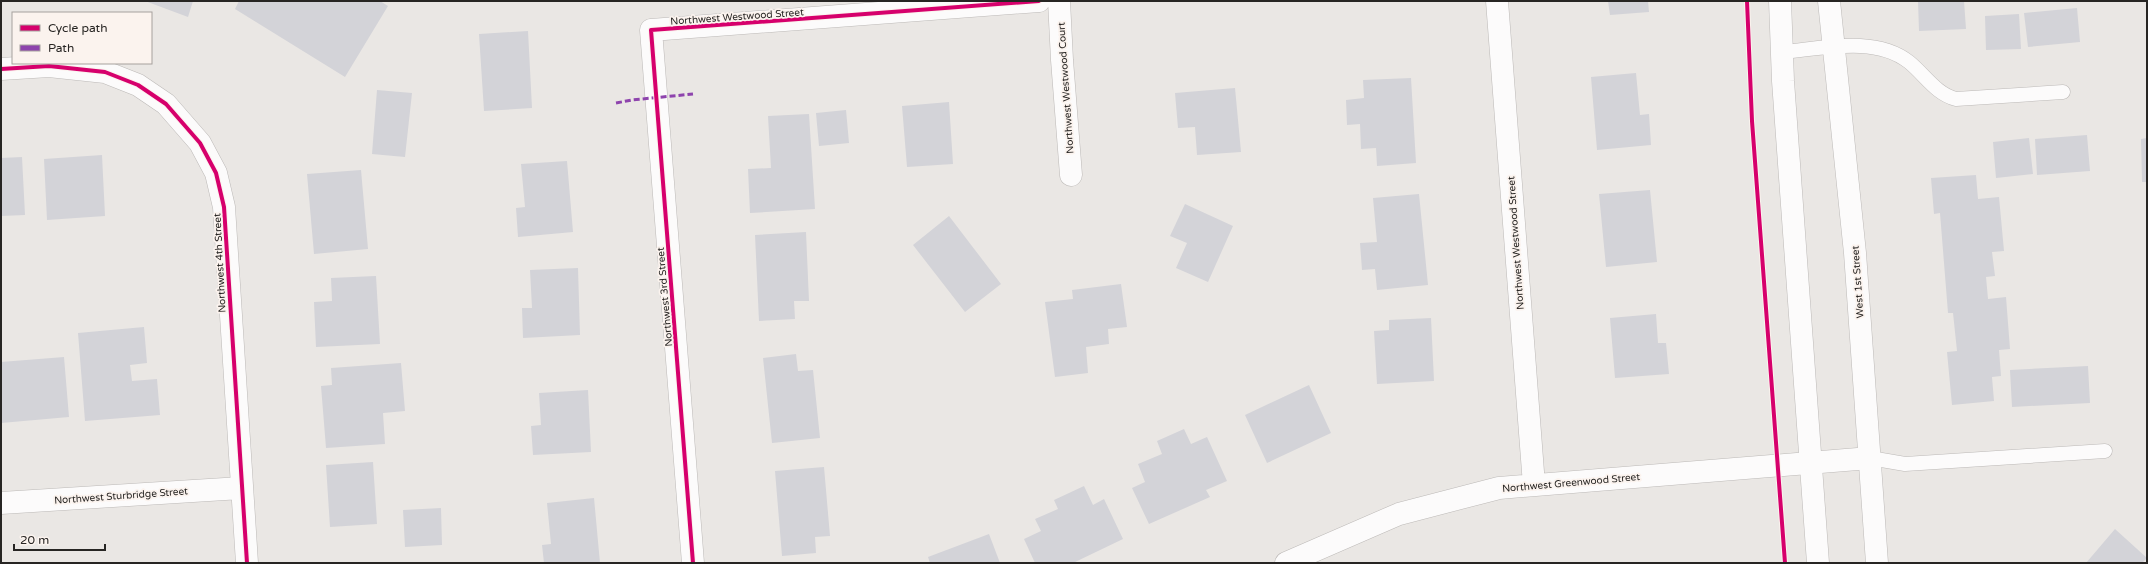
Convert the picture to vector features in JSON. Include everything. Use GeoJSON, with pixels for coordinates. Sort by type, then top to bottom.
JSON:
{"type":"FeatureCollection","features":[{"type":"Feature","properties":{"kind":"street","name":"Northwest Westwood Street"},"geometry":{"type":"LineString","coordinates":[[651,30],[1040,1]]}},
{"type":"Feature","properties":{"kind":"street","name":"Northwest Westwood Court"},"geometry":{"type":"LineString","coordinates":[[1059,1],[1071,174]]}},
{"type":"Feature","properties":{"kind":"street","name":"Northwest Westwood Street"},"geometry":{"type":"LineString","coordinates":[[1497,1],[1534,484]]}},
{"type":"Feature","properties":{"kind":"street"},"geometry":{"type":"LineString","coordinates":[[1780,1],[1799,311],[1812,463],[1818,563]]}},
{"type":"Feature","properties":{"kind":"street","name":"West 1st Street"},"geometry":{"type":"LineString","coordinates":[[1829,1],[1855,253],[1877,563]]}},
{"type":"Feature","properties":{"kind":"street","name":"Northwest 3rd Street"},"geometry":{"type":"LineString","coordinates":[[651,30],[693,563]]}},
{"type":"Feature","properties":{"kind":"street","name":"Northwest 4th Street"},"geometry":{"type":"LineString","coordinates":[[1,69],[49,66],[105,72],[138,85],[166,104],[200,142],[216,173],[224,207],[247,563]]}},
{"type":"Feature","properties":{"kind":"street","name":"Northwest Greenwood Street"},"geometry":{"type":"LineString","coordinates":[[1286,563],[1399,514],[1499,488],[1870,458]]}},
{"type":"Feature","properties":{"kind":"street","name":"Northwest Sturbridge Street"},"geometry":{"type":"LineString","coordinates":[[1,503],[241,488]]}},
{"type":"Feature","properties":{"kind":"lane"},"geometry":{"type":"LineString","coordinates":[[1782,52],[1872,46],[1893,51],[1909,62],[1939,91],[1947,97],[1956,99],[2063,92]]}},
{"type":"Feature","properties":{"kind":"lane"},"geometry":{"type":"LineString","coordinates":[[1870,458],[1905,464],[2105,451]]}},
{"type":"Feature","properties":{"kind":"building"},"geometry":{"type":"Polygon","coordinates":[[[145,1],[193,1],[188,17],[145,1]]]}},
{"type":"Feature","properties":{"kind":"building"},"geometry":{"type":"Polygon","coordinates":[[[239,1],[380,1],[388,6],[345,77],[235,9],[239,1]]]}},
{"type":"Feature","properties":{"kind":"building"},"geometry":{"type":"Polygon","coordinates":[[[1608,1],[1648,1],[1649,12],[1610,15],[1608,1]]]}},
{"type":"Feature","properties":{"kind":"building"},"geometry":{"type":"Polygon","coordinates":[[[1918,1],[1964,1],[1966,29],[1919,31],[1918,1]]]}},
{"type":"Feature","properties":{"kind":"building"},"geometry":{"type":"Polygon","coordinates":[[[2077,8],[2080,42],[2028,47],[2024,13],[2077,8]]]}},
{"type":"Feature","properties":{"kind":"building"},"geometry":{"type":"Polygon","coordinates":[[[2019,14],[2021,49],[1986,50],[1985,16],[2019,14]]]}},
{"type":"Feature","properties":{"kind":"building"},"geometry":{"type":"Polygon","coordinates":[[[528,31],[532,108],[484,111],[479,34],[528,31]]]}},
{"type":"Feature","properties":{"kind":"building"},"geometry":{"type":"Polygon","coordinates":[[[1636,73],[1640,115],[1649,114],[1651,145],[1597,150],[1591,77],[1636,73]]]}},
{"type":"Feature","properties":{"kind":"building"},"geometry":{"type":"Polygon","coordinates":[[[1411,78],[1416,163],[1377,166],[1376,148],[1361,149],[1360,124],[1347,125],[1346,100],[1364,98],[1363,80],[1411,78]]]}},
{"type":"Feature","properties":{"kind":"building"},"geometry":{"type":"Polygon","coordinates":[[[1235,88],[1241,152],[1197,155],[1195,127],[1178,128],[1175,93],[1235,88]]]}},
{"type":"Feature","properties":{"kind":"building"},"geometry":{"type":"Polygon","coordinates":[[[377,90],[412,93],[405,157],[372,154],[377,90]]]}},
{"type":"Feature","properties":{"kind":"building"},"geometry":{"type":"Polygon","coordinates":[[[949,102],[953,164],[907,167],[902,106],[949,102]]]}},
{"type":"Feature","properties":{"kind":"building"},"geometry":{"type":"Polygon","coordinates":[[[846,110],[849,143],[819,146],[816,113],[846,110]]]}},
{"type":"Feature","properties":{"kind":"building"},"geometry":{"type":"Polygon","coordinates":[[[809,114],[815,209],[750,213],[748,169],[771,168],[768,116],[809,114]]]}},
{"type":"Feature","properties":{"kind":"building"},"geometry":{"type":"Polygon","coordinates":[[[2087,135],[2090,171],[2037,175],[2035,139],[2087,135]]]}},
{"type":"Feature","properties":{"kind":"building"},"geometry":{"type":"Polygon","coordinates":[[[2029,138],[2033,174],[1996,178],[1993,142],[2029,138]]]}},
{"type":"Feature","properties":{"kind":"building"},"geometry":{"type":"Polygon","coordinates":[[[2147,138],[2147,182],[2142,182],[2141,139],[2147,138]]]}},
{"type":"Feature","properties":{"kind":"building"},"geometry":{"type":"Polygon","coordinates":[[[102,155],[105,216],[47,220],[44,159],[102,155]]]}},
{"type":"Feature","properties":{"kind":"building"},"geometry":{"type":"Polygon","coordinates":[[[22,157],[25,215],[1,216],[1,158],[22,157]]]}},
{"type":"Feature","properties":{"kind":"building"},"geometry":{"type":"Polygon","coordinates":[[[567,161],[573,232],[518,237],[516,208],[525,207],[521,164],[567,161]]]}},
{"type":"Feature","properties":{"kind":"building"},"geometry":{"type":"Polygon","coordinates":[[[361,170],[368,249],[314,254],[307,174],[361,170]]]}},
{"type":"Feature","properties":{"kind":"building"},"geometry":{"type":"Polygon","coordinates":[[[1976,175],[1978,199],[1999,197],[2004,251],[1992,252],[1995,276],[1986,277],[1988,299],[2006,297],[2010,349],[1999,350],[2001,376],[1992,377],[1994,401],[1952,405],[1947,352],[1957,351],[1953,313],[1948,313],[1940,213],[1934,214],[1931,178],[1976,175]]]}},
{"type":"Feature","properties":{"kind":"building"},"geometry":{"type":"Polygon","coordinates":[[[1650,190],[1657,262],[1606,267],[1599,194],[1650,190]]]}},
{"type":"Feature","properties":{"kind":"building"},"geometry":{"type":"Polygon","coordinates":[[[1419,194],[1428,285],[1377,290],[1375,269],[1362,270],[1360,243],[1377,242],[1373,198],[1419,194]]]}},
{"type":"Feature","properties":{"kind":"building"},"geometry":{"type":"Polygon","coordinates":[[[1185,204],[1233,226],[1208,282],[1176,268],[1187,243],[1170,236],[1185,204]]]}},
{"type":"Feature","properties":{"kind":"building"},"geometry":{"type":"Polygon","coordinates":[[[949,216],[1001,284],[965,312],[913,245],[949,216]]]}},
{"type":"Feature","properties":{"kind":"building"},"geometry":{"type":"Polygon","coordinates":[[[806,232],[809,301],[794,301],[795,319],[759,321],[755,235],[806,232]]]}},
{"type":"Feature","properties":{"kind":"building"},"geometry":{"type":"Polygon","coordinates":[[[578,268],[580,335],[523,338],[522,308],[532,308],[530,270],[578,268]]]}},
{"type":"Feature","properties":{"kind":"building"},"geometry":{"type":"Polygon","coordinates":[[[376,276],[380,344],[316,347],[314,302],[332,301],[331,278],[376,276]]]}},
{"type":"Feature","properties":{"kind":"building"},"geometry":{"type":"Polygon","coordinates":[[[1121,284],[1127,327],[1108,329],[1109,344],[1086,347],[1088,373],[1055,377],[1045,302],[1073,299],[1072,290],[1121,284]]]}},
{"type":"Feature","properties":{"kind":"building"},"geometry":{"type":"Polygon","coordinates":[[[1656,314],[1658,343],[1666,343],[1669,374],[1615,378],[1610,318],[1656,314]]]}},
{"type":"Feature","properties":{"kind":"building"},"geometry":{"type":"Polygon","coordinates":[[[1431,318],[1434,381],[1377,384],[1374,331],[1389,330],[1389,320],[1431,318]]]}},
{"type":"Feature","properties":{"kind":"building"},"geometry":{"type":"Polygon","coordinates":[[[144,327],[147,363],[130,365],[132,381],[157,379],[160,415],[85,421],[78,333],[144,327]]]}},
{"type":"Feature","properties":{"kind":"building"},"geometry":{"type":"Polygon","coordinates":[[[796,354],[798,371],[813,370],[820,438],[772,443],[763,358],[796,354]]]}},
{"type":"Feature","properties":{"kind":"building"},"geometry":{"type":"Polygon","coordinates":[[[64,357],[69,417],[1,423],[1,362],[64,357]]]}},
{"type":"Feature","properties":{"kind":"building"},"geometry":{"type":"Polygon","coordinates":[[[401,363],[405,411],[383,413],[385,444],[326,448],[321,386],[332,385],[331,368],[401,363]]]}},
{"type":"Feature","properties":{"kind":"building"},"geometry":{"type":"Polygon","coordinates":[[[2088,366],[2090,403],[2012,407],[2010,370],[2088,366]]]}},
{"type":"Feature","properties":{"kind":"building"},"geometry":{"type":"Polygon","coordinates":[[[1309,385],[1331,433],[1267,463],[1245,415],[1309,385]]]}},
{"type":"Feature","properties":{"kind":"building"},"geometry":{"type":"Polygon","coordinates":[[[588,390],[591,452],[533,455],[531,426],[541,425],[539,393],[588,390]]]}},
{"type":"Feature","properties":{"kind":"building"},"geometry":{"type":"Polygon","coordinates":[[[1184,429],[1191,444],[1207,437],[1227,481],[1206,490],[1210,497],[1149,524],[1132,488],[1145,482],[1138,464],[1162,454],[1157,441],[1184,429]]]}},
{"type":"Feature","properties":{"kind":"building"},"geometry":{"type":"Polygon","coordinates":[[[373,462],[377,524],[330,527],[326,465],[373,462]]]}},
{"type":"Feature","properties":{"kind":"building"},"geometry":{"type":"Polygon","coordinates":[[[824,467],[830,536],[815,537],[816,553],[782,556],[775,471],[824,467]]]}},
{"type":"Feature","properties":{"kind":"building"},"geometry":{"type":"Polygon","coordinates":[[[1084,486],[1093,505],[1104,499],[1123,539],[1073,563],[1035,563],[1024,539],[1041,531],[1035,519],[1058,509],[1054,500],[1084,486]]]}},
{"type":"Feature","properties":{"kind":"building"},"geometry":{"type":"Polygon","coordinates":[[[594,498],[600,563],[544,563],[542,545],[551,544],[547,503],[594,498]]]}},
{"type":"Feature","properties":{"kind":"building"},"geometry":{"type":"Polygon","coordinates":[[[441,508],[442,545],[405,547],[403,510],[441,508]]]}},
{"type":"Feature","properties":{"kind":"building"},"geometry":{"type":"Polygon","coordinates":[[[2115,529],[2147,558],[2142,563],[2086,563],[2115,529]]]}},
{"type":"Feature","properties":{"kind":"building"},"geometry":{"type":"Polygon","coordinates":[[[989,534],[1000,563],[930,563],[928,557],[989,534]]]}},
{"type":"Feature","properties":{"kind":"marked path"},"geometry":{"type":"LineString","coordinates":[[616,103],[693,94]]}},
{"type":"Feature","properties":{"kind":"cycle path"},"geometry":{"type":"LineString","coordinates":[[693,563],[651,30],[1039,1]]}},
{"type":"Feature","properties":{"kind":"cycle path"},"geometry":{"type":"LineString","coordinates":[[1747,1],[1752,121],[1785,563]]}},
{"type":"Feature","properties":{"kind":"cycle path"},"geometry":{"type":"LineString","coordinates":[[1,69],[49,66],[105,72],[138,85],[166,104],[200,143],[216,173],[224,207],[247,563]]}}]}
